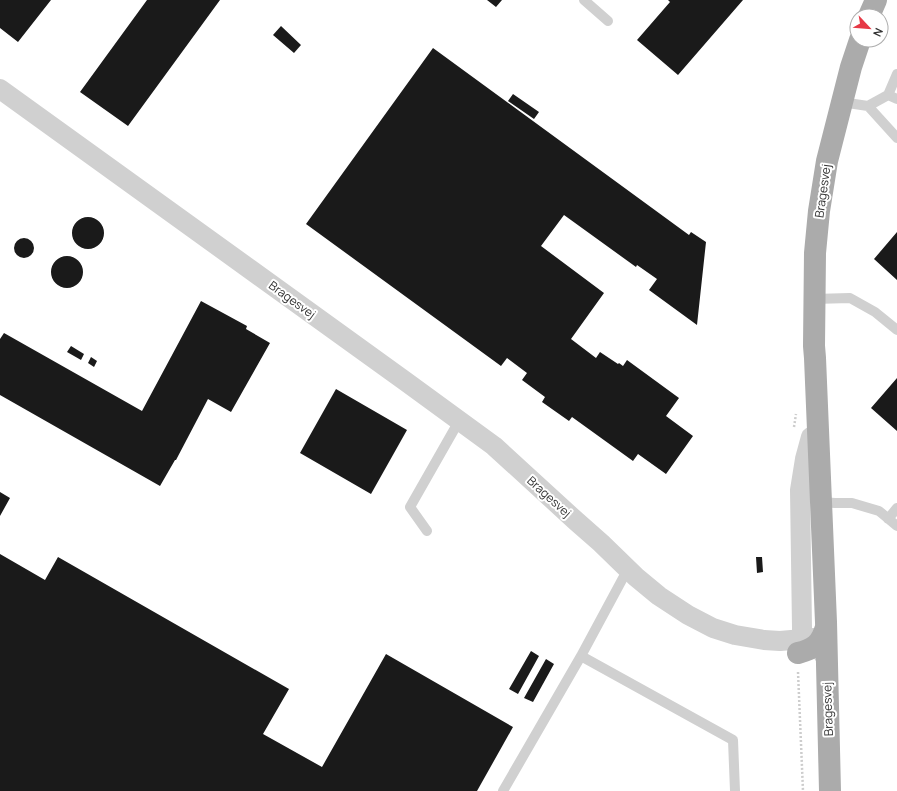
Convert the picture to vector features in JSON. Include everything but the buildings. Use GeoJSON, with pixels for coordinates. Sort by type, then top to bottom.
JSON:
{"type":"FeatureCollection","features":[{"type":"Feature","properties":{"kind":"main road","name":"Bragesvej"},"geometry":{"type":"LineString","coordinates":[[830,791],[812,644],[821,502],[814,346],[815,253],[819,211],[827,161],[841,102],[857,48]]}},
{"type":"Feature","properties":{"kind":"main road","name":"Bragesvej"},"geometry":{"type":"LineString","coordinates":[[814,346],[811,358],[812,644],[818,791]]}},
{"type":"Feature","properties":{"kind":"street","name":"Bragesvej"},"geometry":{"type":"LineString","coordinates":[[0,89],[494,446],[601,543],[636,577],[659,596],[688,615],[712,628],[735,635],[764,640],[823,646],[822,696],[824,766],[827,791]]}},
{"type":"Feature","properties":{"kind":"street","name":"Bragesvej"},"geometry":{"type":"LineString","coordinates":[[576,521],[623,578],[656,607],[680,624],[706,638],[739,648],[760,652],[812,644]]}},
{"type":"Feature","properties":{"kind":"lane"},"geometry":{"type":"LineString","coordinates":[[584,0],[608,21]]}},
{"type":"Feature","properties":{"kind":"lane"},"geometry":{"type":"LineString","coordinates":[[841,102],[868,106],[893,97],[897,74]]}},
{"type":"Feature","properties":{"kind":"lane"},"geometry":{"type":"LineString","coordinates":[[868,106],[897,138]]}},
{"type":"Feature","properties":{"kind":"lane"},"geometry":{"type":"LineString","coordinates":[[814,299],[850,298],[875,312],[897,330]]}},
{"type":"Feature","properties":{"kind":"lane"},"geometry":{"type":"LineString","coordinates":[[427,531],[410,507],[459,421]]}},
{"type":"Feature","properties":{"kind":"lane"},"geometry":{"type":"LineString","coordinates":[[821,502],[852,502],[879,511],[897,526]]}},
{"type":"Feature","properties":{"kind":"lane"},"geometry":{"type":"LineString","coordinates":[[888,519],[897,508]]}},
{"type":"Feature","properties":{"kind":"lane"},"geometry":{"type":"LineString","coordinates":[[503,791],[581,656],[623,578]]}},
{"type":"Feature","properties":{"kind":"lane"},"geometry":{"type":"LineString","coordinates":[[581,656],[733,740],[735,791]]}},
{"type":"Feature","properties":{"kind":"path"},"geometry":{"type":"LineString","coordinates":[[803,791],[812,644]]}}]}
